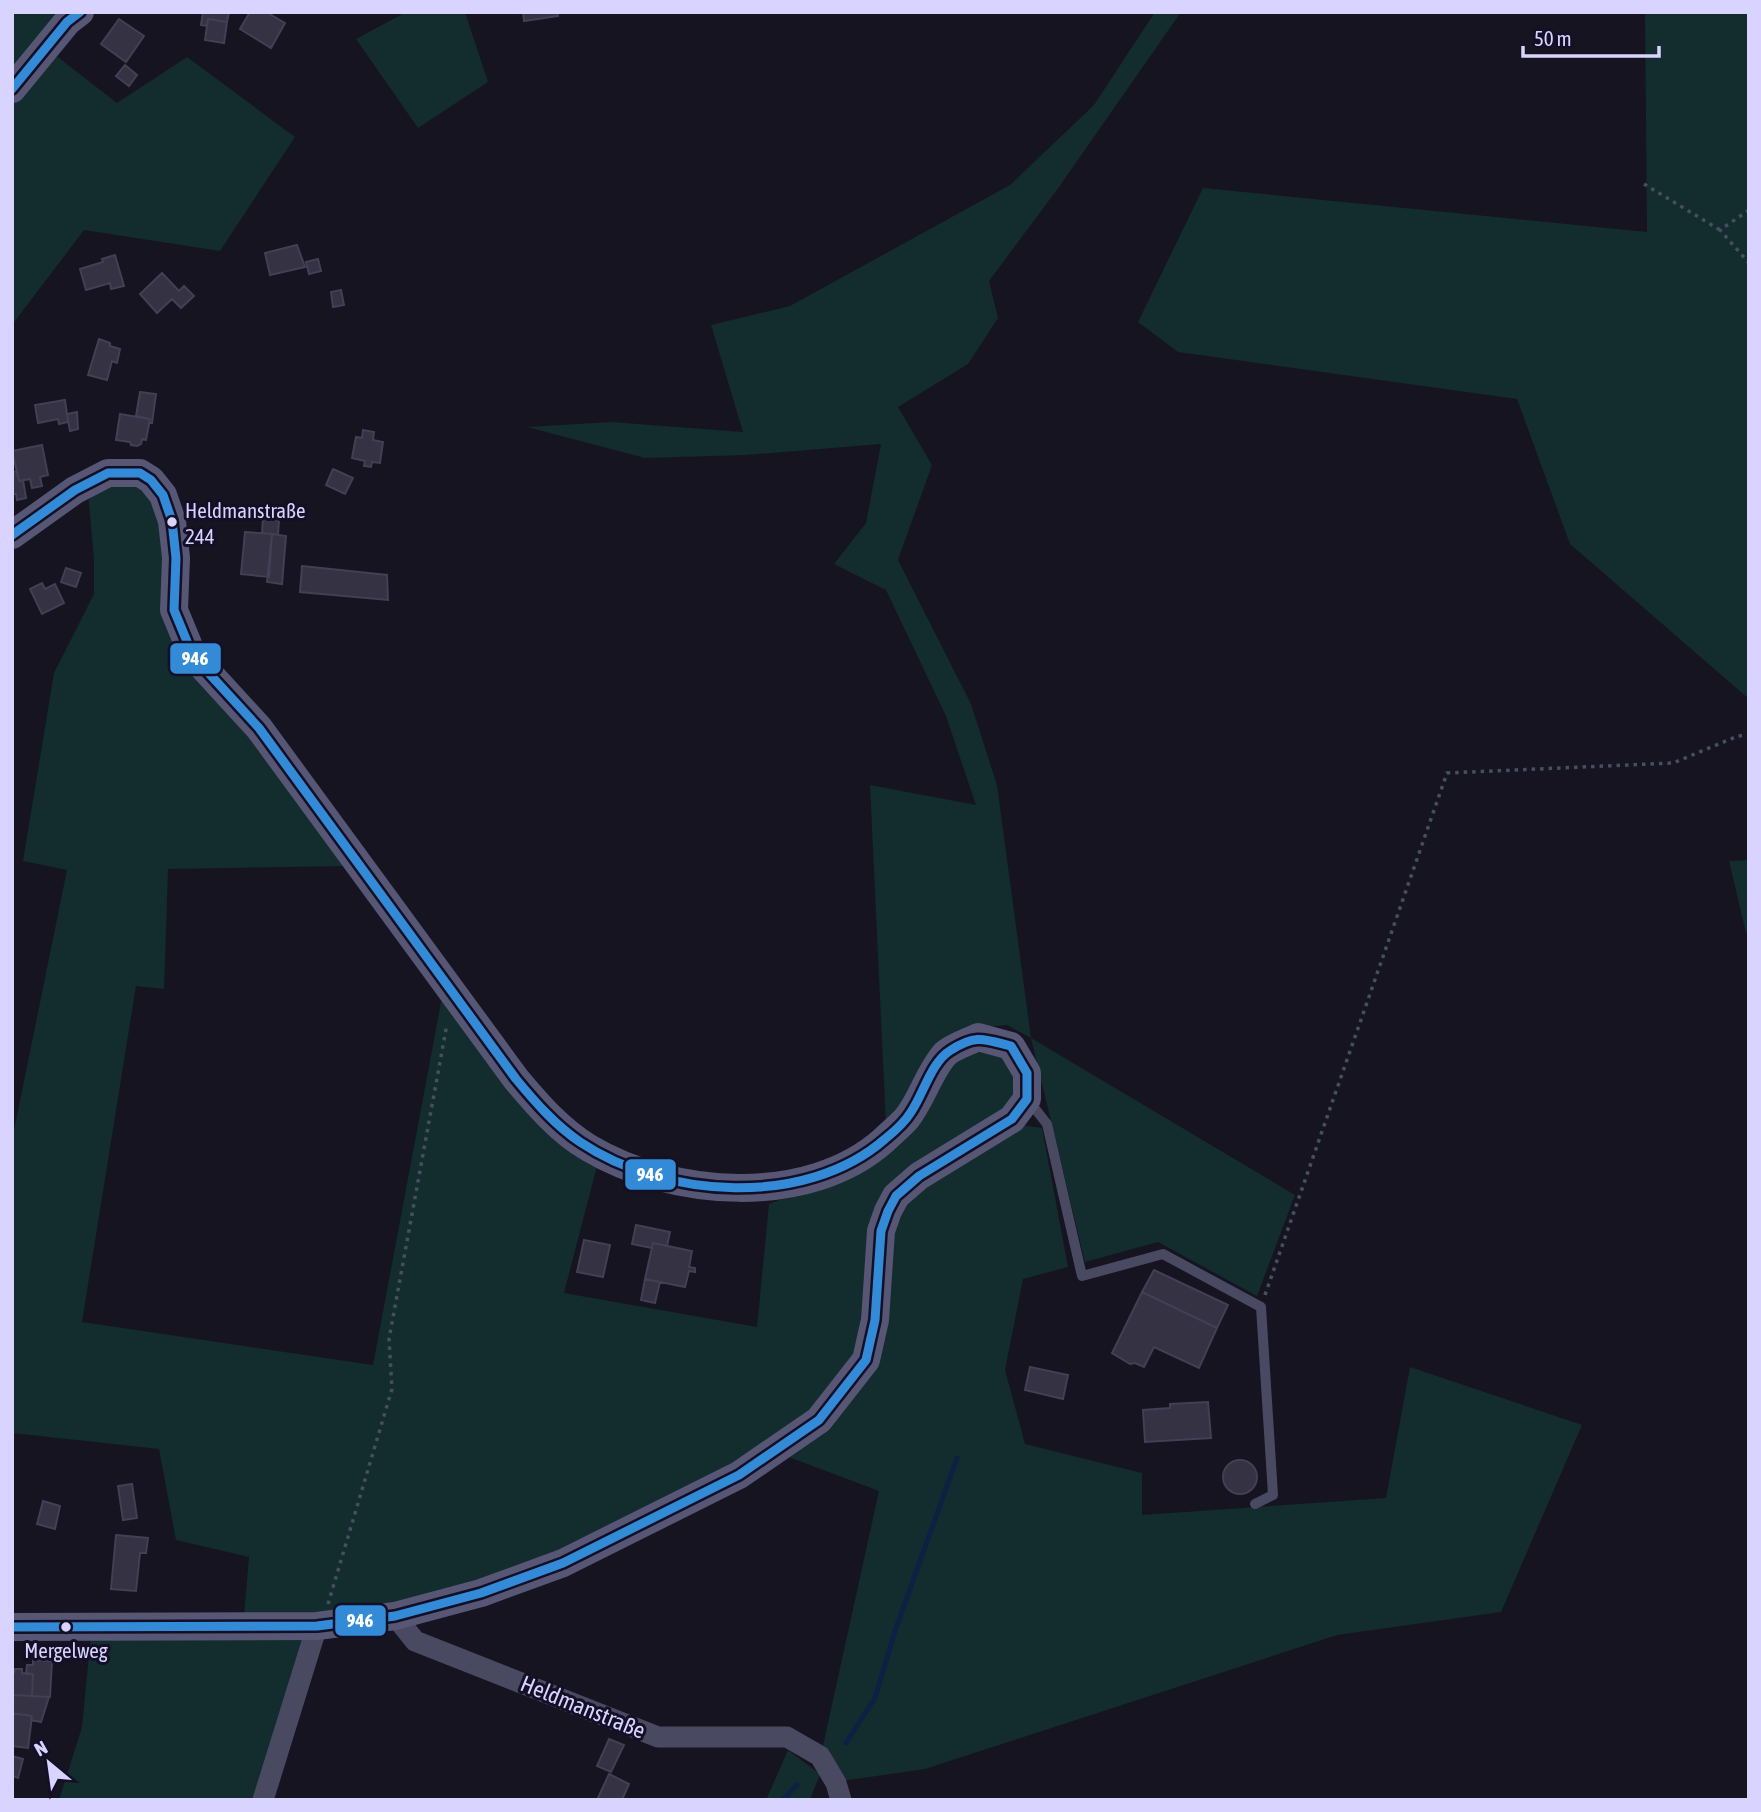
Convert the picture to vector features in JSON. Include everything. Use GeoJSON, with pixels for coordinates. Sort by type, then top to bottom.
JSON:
{"type":"FeatureCollection","features":[{"type":"Feature","properties":{"kind":"main road"},"geometry":{"type":"LineString","coordinates":[[12,89],[66,22],[80,12]]}},
{"type":"Feature","properties":{"kind":"main road"},"geometry":{"type":"LineString","coordinates":[[12,534],[75,490],[108,473],[140,473],[151,480],[163,495],[172,521],[176,558],[174,610],[193,656],[258,728],[516,1079],[548,1116],[587,1147],[620,1164],[662,1179],[705,1188],[762,1188],[811,1178],[854,1162],[881,1142],[906,1118],[946,1053],[978,1037],[1011,1046],[1027,1073],[1027,1099],[1012,1119],[919,1176],[897,1196],[888,1211],[881,1231],[875,1320],[866,1360],[819,1420],[739,1475],[563,1563],[481,1593],[396,1616],[12,1627]]}},
{"type":"Feature","properties":{"kind":"street"},"geometry":{"type":"LineString","coordinates":[[263,1800],[323,1616]]}},
{"type":"Feature","properties":{"kind":"street","name":"Heldmanstraße"},"geometry":{"type":"LineString","coordinates":[[396,1616],[415,1641],[658,1737],[787,1737],[820,1756],[836,1783],[841,1800]]}},
{"type":"Feature","properties":{"kind":"lane"},"geometry":{"type":"LineString","coordinates":[[1027,1099],[1047,1124],[1082,1276],[1163,1254],[1261,1307],[1273,1495],[1255,1504]]}},
{"type":"Feature","properties":{"kind":"path"},"geometry":{"type":"LineString","coordinates":[[1644,184],[1720,230],[1749,263]]}},
{"type":"Feature","properties":{"kind":"path"},"geometry":{"type":"LineString","coordinates":[[1720,230],[1749,210]]}},
{"type":"Feature","properties":{"kind":"path"},"geometry":{"type":"LineString","coordinates":[[1261,1307],[1447,773],[1673,763],[1738,736],[1749,735]]}},
{"type":"Feature","properties":{"kind":"path"},"geometry":{"type":"LineString","coordinates":[[323,1616],[393,1389],[389,1339],[452,993]]}},
{"type":"Feature","properties":{"kind":"green space"},"geometry":{"type":"Polygon","coordinates":[[[12,12],[67,12],[12,78],[12,12]]]}},
{"type":"Feature","properties":{"kind":"green space"},"geometry":{"type":"Polygon","coordinates":[[[406,12],[465,12],[488,82],[418,128],[356,39],[406,12]]]}},
{"type":"Feature","properties":{"kind":"green space"},"geometry":{"type":"Polygon","coordinates":[[[1155,12],[1181,12],[1059,187],[989,281],[998,318],[968,364],[898,407],[932,465],[898,560],[971,704],[997,785],[1031,1038],[1007,1025],[975,1028],[886,1125],[870,785],[976,805],[946,716],[886,590],[834,564],[866,523],[881,444],[745,455],[645,458],[527,427],[611,422],[743,432],[711,325],[790,306],[1010,185],[1094,105],[1155,12]]]}},
{"type":"Feature","properties":{"kind":"green space"},"geometry":{"type":"Polygon","coordinates":[[[1645,12],[1749,12],[1749,699],[1570,544],[1517,399],[1178,352],[1138,322],[1203,188],[1647,232],[1645,12]]]}},
{"type":"Feature","properties":{"kind":"green space"},"geometry":{"type":"Polygon","coordinates":[[[50,51],[117,103],[187,57],[295,137],[220,251],[84,230],[12,325],[12,100],[50,51]]]}},
{"type":"Feature","properties":{"kind":"green space"},"geometry":{"type":"Polygon","coordinates":[[[135,481],[156,497],[168,614],[351,866],[168,869],[164,989],[136,986],[82,1322],[373,1365],[442,997],[597,1166],[564,1293],[757,1327],[769,1204],[862,1168],[951,1060],[978,1047],[1004,1053],[1019,1075],[1017,1097],[1004,1115],[913,1169],[857,1356],[814,1415],[649,1513],[478,1584],[341,1614],[244,1616],[249,1557],[176,1540],[159,1449],[12,1433],[12,1140],[67,870],[23,861],[54,673],[94,594],[88,493],[135,481]]]}},
{"type":"Feature","properties":{"kind":"green space"},"geometry":{"type":"Polygon","coordinates":[[[1749,860],[1749,933],[1746,933],[1729,861],[1749,860]]]}},
{"type":"Feature","properties":{"kind":"green space"},"geometry":{"type":"Polygon","coordinates":[[[1031,1038],[1295,1195],[1257,1296],[1158,1242],[1085,1262],[1031,1038]]]}},
{"type":"Feature","properties":{"kind":"green space"},"geometry":{"type":"Polygon","coordinates":[[[1021,1125],[1042,1128],[1068,1267],[1023,1279],[1005,1370],[1025,1444],[1142,1473],[1142,1515],[1386,1498],[1410,1367],[1582,1425],[1501,1612],[1337,1635],[925,1769],[842,1781],[822,1750],[879,1491],[786,1456],[873,1363],[886,1230],[904,1201],[1021,1125]]]}},
{"type":"Feature","properties":{"kind":"green space"},"geometry":{"type":"Polygon","coordinates":[[[91,1634],[306,1634],[255,1800],[59,1800],[82,1727],[91,1634]]]}},
{"type":"Feature","properties":{"kind":"green space"},"geometry":{"type":"Polygon","coordinates":[[[788,1750],[820,1774],[810,1800],[766,1800],[788,1750]]]}},
{"type":"Feature","properties":{"kind":"building"},"geometry":{"type":"Polygon","coordinates":[[[203,12],[229,12],[227,22],[208,19],[207,26],[201,25],[203,12]]]}},
{"type":"Feature","properties":{"kind":"building"},"geometry":{"type":"Polygon","coordinates":[[[250,12],[266,12],[285,23],[271,48],[240,29],[250,12]]]}},
{"type":"Feature","properties":{"kind":"building"},"geometry":{"type":"Polygon","coordinates":[[[523,12],[557,12],[558,16],[524,21],[523,12]]]}},
{"type":"Feature","properties":{"kind":"building"},"geometry":{"type":"Polygon","coordinates":[[[119,19],[144,36],[126,62],[101,44],[119,19]]]}},
{"type":"Feature","properties":{"kind":"building"},"geometry":{"type":"Polygon","coordinates":[[[208,19],[227,22],[224,43],[205,40],[208,19]]]}},
{"type":"Feature","properties":{"kind":"building"},"geometry":{"type":"Polygon","coordinates":[[[125,65],[137,75],[129,86],[116,76],[125,65]]]}},
{"type":"Feature","properties":{"kind":"building"},"geometry":{"type":"Polygon","coordinates":[[[297,245],[305,267],[270,275],[265,253],[297,245]]]}},
{"type":"Feature","properties":{"kind":"building"},"geometry":{"type":"Polygon","coordinates":[[[115,255],[124,286],[111,289],[110,283],[86,290],[80,269],[115,255]]]}},
{"type":"Feature","properties":{"kind":"building"},"geometry":{"type":"Polygon","coordinates":[[[318,259],[321,271],[309,274],[306,262],[318,259]]]}},
{"type":"Feature","properties":{"kind":"building"},"geometry":{"type":"Polygon","coordinates":[[[162,273],[179,291],[184,286],[194,296],[181,308],[172,299],[157,313],[140,294],[162,273]]]}},
{"type":"Feature","properties":{"kind":"building"},"geometry":{"type":"Polygon","coordinates":[[[341,290],[344,305],[333,307],[331,292],[341,290]]]}},
{"type":"Feature","properties":{"kind":"building"},"geometry":{"type":"Polygon","coordinates":[[[99,339],[120,349],[117,363],[112,361],[107,380],[88,375],[99,339]]]}},
{"type":"Feature","properties":{"kind":"building"},"geometry":{"type":"Polygon","coordinates":[[[140,392],[156,394],[152,423],[149,423],[150,419],[136,416],[140,392]]]}},
{"type":"Feature","properties":{"kind":"building"},"geometry":{"type":"Polygon","coordinates":[[[65,400],[68,422],[59,424],[58,419],[38,423],[35,405],[65,400]]]}},
{"type":"Feature","properties":{"kind":"building"},"geometry":{"type":"Polygon","coordinates":[[[77,412],[78,429],[70,431],[67,414],[77,412]]]}},
{"type":"Feature","properties":{"kind":"building"},"geometry":{"type":"Polygon","coordinates":[[[120,414],[150,419],[146,440],[142,439],[137,446],[116,440],[120,414]]]}},
{"type":"Feature","properties":{"kind":"building"},"geometry":{"type":"Polygon","coordinates":[[[363,430],[374,432],[373,440],[383,442],[380,463],[372,462],[371,467],[364,466],[365,461],[352,458],[356,437],[362,438],[363,430]]]}},
{"type":"Feature","properties":{"kind":"building"},"geometry":{"type":"Polygon","coordinates":[[[42,445],[48,475],[40,477],[42,486],[32,488],[30,479],[19,481],[12,451],[42,445]]]}},
{"type":"Feature","properties":{"kind":"building"},"geometry":{"type":"Polygon","coordinates":[[[333,469],[353,478],[345,494],[326,485],[333,469]]]}},
{"type":"Feature","properties":{"kind":"building"},"geometry":{"type":"Polygon","coordinates":[[[17,471],[19,481],[23,480],[26,498],[17,500],[16,494],[12,494],[12,472],[17,471]]]}},
{"type":"Feature","properties":{"kind":"building"},"geometry":{"type":"Polygon","coordinates":[[[263,518],[279,520],[278,535],[262,533],[263,518]]]}},
{"type":"Feature","properties":{"kind":"building"},"geometry":{"type":"Polygon","coordinates":[[[245,532],[272,534],[269,577],[241,574],[245,532]]]}},
{"type":"Feature","properties":{"kind":"building"},"geometry":{"type":"Polygon","coordinates":[[[272,534],[286,536],[282,584],[267,582],[272,534]]]}},
{"type":"Feature","properties":{"kind":"building"},"geometry":{"type":"Polygon","coordinates":[[[302,566],[387,575],[388,600],[300,592],[302,566]]]}},
{"type":"Feature","properties":{"kind":"building"},"geometry":{"type":"Polygon","coordinates":[[[66,568],[81,573],[76,587],[61,582],[66,568]]]}},
{"type":"Feature","properties":{"kind":"building"},"geometry":{"type":"Polygon","coordinates":[[[42,583],[45,589],[55,584],[64,603],[42,614],[30,589],[42,583]]]}},
{"type":"Feature","properties":{"kind":"building"},"geometry":{"type":"Polygon","coordinates":[[[636,1225],[670,1232],[667,1246],[653,1243],[652,1248],[632,1244],[636,1225]]]}},
{"type":"Feature","properties":{"kind":"building"},"geometry":{"type":"Polygon","coordinates":[[[584,1240],[610,1245],[603,1277],[577,1272],[584,1240]]]}},
{"type":"Feature","properties":{"kind":"building"},"geometry":{"type":"Polygon","coordinates":[[[653,1243],[692,1251],[689,1267],[695,1268],[695,1272],[689,1271],[685,1287],[645,1279],[653,1243]]]}},
{"type":"Feature","properties":{"kind":"building"},"geometry":{"type":"Polygon","coordinates":[[[1154,1270],[1228,1305],[1217,1328],[1142,1292],[1154,1270]]]}},
{"type":"Feature","properties":{"kind":"building"},"geometry":{"type":"Polygon","coordinates":[[[645,1279],[660,1282],[655,1303],[641,1300],[645,1279]]]}},
{"type":"Feature","properties":{"kind":"building"},"geometry":{"type":"Polygon","coordinates":[[[1142,1292],[1217,1328],[1199,1368],[1154,1347],[1144,1367],[1130,1364],[1112,1353],[1142,1292]]]}},
{"type":"Feature","properties":{"kind":"building"},"geometry":{"type":"Polygon","coordinates":[[[1030,1367],[1068,1375],[1063,1399],[1025,1390],[1030,1367]]]}},
{"type":"Feature","properties":{"kind":"building"},"geometry":{"type":"Polygon","coordinates":[[[1208,1402],[1211,1438],[1145,1442],[1143,1410],[1170,1408],[1170,1404],[1208,1402]]]}},
{"type":"Feature","properties":{"kind":"building"},"geometry":{"type":"Polygon","coordinates":[[[1240,1460],[1252,1465],[1257,1477],[1252,1489],[1240,1494],[1228,1489],[1223,1477],[1228,1465],[1240,1460]]]}},
{"type":"Feature","properties":{"kind":"building"},"geometry":{"type":"Polygon","coordinates":[[[132,1484],[137,1518],[123,1520],[118,1486],[132,1484]]]}},
{"type":"Feature","properties":{"kind":"building"},"geometry":{"type":"Polygon","coordinates":[[[43,1501],[60,1506],[55,1529],[37,1524],[43,1501]]]}},
{"type":"Feature","properties":{"kind":"building"},"geometry":{"type":"Polygon","coordinates":[[[116,1535],[148,1538],[146,1553],[140,1553],[136,1591],[111,1589],[116,1535]]]}},
{"type":"Feature","properties":{"kind":"building"},"geometry":{"type":"Polygon","coordinates":[[[33,1660],[52,1661],[50,1697],[32,1696],[33,1674],[26,1674],[27,1665],[33,1665],[33,1660]]]}},
{"type":"Feature","properties":{"kind":"building"},"geometry":{"type":"Polygon","coordinates":[[[15,1669],[33,1674],[32,1696],[12,1695],[12,1673],[15,1669]]]}},
{"type":"Feature","properties":{"kind":"building"},"geometry":{"type":"Polygon","coordinates":[[[12,1695],[49,1697],[41,1722],[31,1720],[32,1716],[12,1713],[12,1695]]]}},
{"type":"Feature","properties":{"kind":"building"},"geometry":{"type":"Polygon","coordinates":[[[12,1713],[32,1716],[28,1748],[12,1746],[12,1713]]]}},
{"type":"Feature","properties":{"kind":"building"},"geometry":{"type":"Polygon","coordinates":[[[609,1739],[624,1745],[611,1772],[597,1766],[609,1739]]]}},
{"type":"Feature","properties":{"kind":"building"},"geometry":{"type":"Polygon","coordinates":[[[12,1756],[23,1759],[18,1778],[12,1776],[12,1756]]]}},
{"type":"Feature","properties":{"kind":"building"},"geometry":{"type":"Polygon","coordinates":[[[609,1774],[629,1784],[622,1800],[597,1800],[609,1774]]]}},
{"type":"Feature","properties":{"kind":"waterway"},"geometry":{"type":"LineString","coordinates":[[846,1743],[875,1698],[895,1631],[957,1458]]}},
{"type":"Feature","properties":{"kind":"waterway"},"geometry":{"type":"LineString","coordinates":[[783,1800],[797,1785]]}},
{"type":"Feature","properties":{"kind":"transit line","name":"946"},"geometry":{"type":"LineString","coordinates":[[12,89],[67,22],[80,12]]}},
{"type":"Feature","properties":{"kind":"transit line","name":"946"},"geometry":{"type":"LineString","coordinates":[[12,535],[75,490],[108,473],[140,473],[151,480],[163,495],[172,521],[176,558],[174,610],[193,656],[259,728],[523,1088],[562,1128],[580,1142],[614,1161],[652,1175],[693,1184],[735,1188],[776,1185],[816,1177],[853,1161],[900,1126],[909,1116],[938,1062],[960,1045],[980,1039],[1011,1046],[1027,1073],[1027,1099],[1012,1119],[919,1176],[896,1196],[881,1231],[875,1320],[866,1360],[819,1420],[739,1475],[563,1563],[481,1593],[395,1616],[317,1626],[12,1627]]}},
{"type":"Feature","properties":{"kind":"place","name":"Heldmanstraße 244"},"geometry":{"type":"Point","coordinates":[172,522]}},
{"type":"Feature","properties":{"kind":"place","name":"Mergelweg"},"geometry":{"type":"Point","coordinates":[66,1627]}}]}
